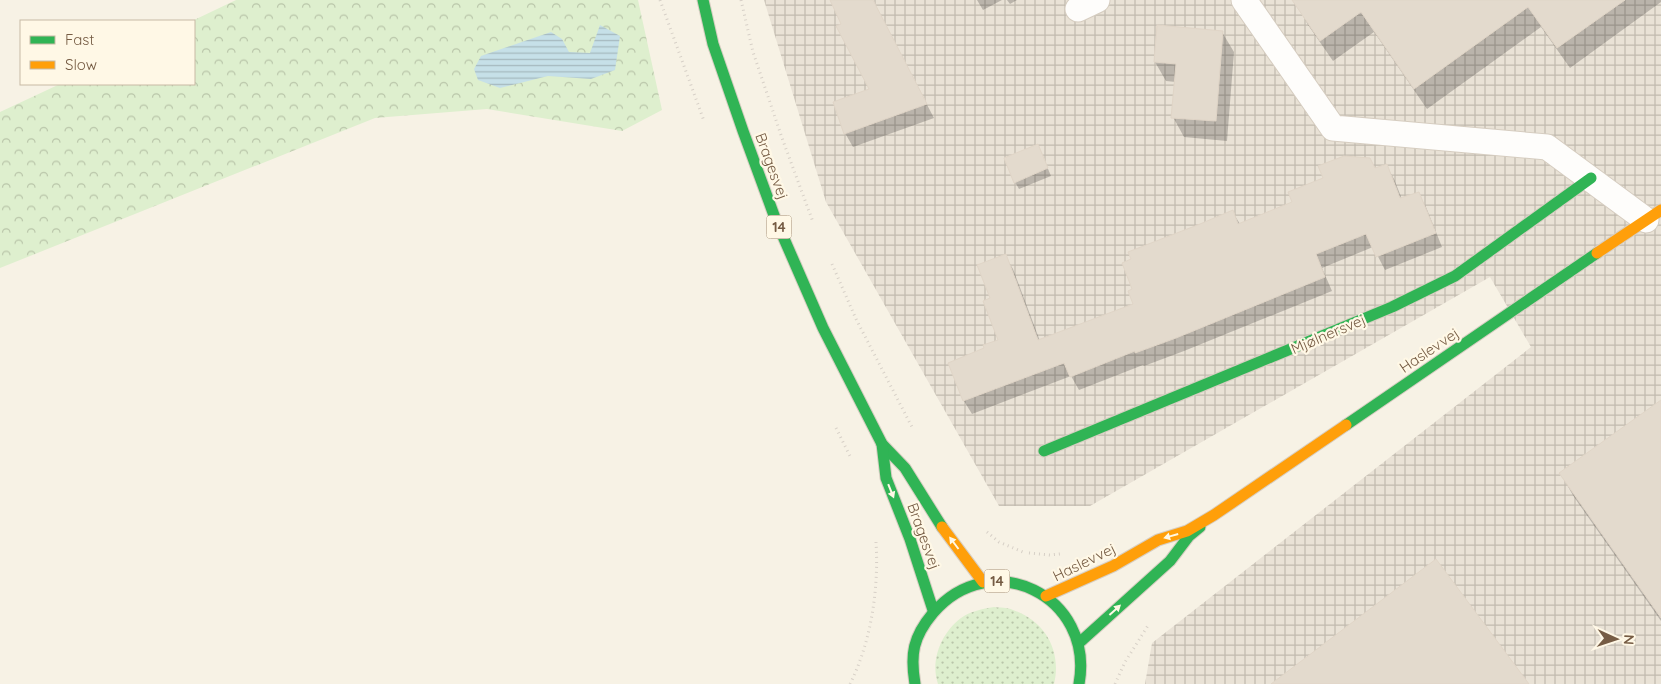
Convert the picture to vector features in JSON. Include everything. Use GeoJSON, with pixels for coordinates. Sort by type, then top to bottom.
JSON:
{"type":"FeatureCollection","features":[{"type":"Feature","properties":{"kind":"street","name":"Bragesvej"},"geometry":{"type":"LineString","coordinates":[[703,0],[713,44],[743,131],[775,218],[823,328],[882,444],[905,468],[939,523],[984,582]]}},
{"type":"Feature","properties":{"kind":"street"},"geometry":{"type":"LineString","coordinates":[[1244,0],[1334,128],[1547,147],[1591,178],[1653,215]]}},
{"type":"Feature","properties":{"kind":"street","name":"Mjølnersvej"},"geometry":{"type":"LineString","coordinates":[[1044,451],[1392,307],[1455,276],[1591,178]]}},
{"type":"Feature","properties":{"kind":"street","name":"Haslevvej"},"geometry":{"type":"LineString","coordinates":[[1046,596],[1113,566],[1158,540],[1186,531],[1214,515],[1653,215]]}},
{"type":"Feature","properties":{"kind":"street","name":"Bragesvej"},"geometry":{"type":"LineString","coordinates":[[882,444],[886,478],[910,539],[933,610]]}},
{"type":"Feature","properties":{"kind":"street","name":"Haslevvej"},"geometry":{"type":"LineString","coordinates":[[1079,642],[1170,561],[1189,536],[1214,515]]}},
{"type":"Feature","properties":{"kind":"street","name":"14"},"geometry":{"type":"LineString","coordinates":[[915,684],[912,664],[918,635],[933,610],[941,602],[961,589],[984,582],[1000,581],[1032,588],[1046,596],[1060,609],[1071,625],[1079,642],[1082,671],[1079,684]]}},
{"type":"Feature","properties":{"kind":"path"},"geometry":{"type":"LineString","coordinates":[[660,0],[707,129]]}},
{"type":"Feature","properties":{"kind":"path"},"geometry":{"type":"LineString","coordinates":[[741,0],[753,52],[815,227]]}},
{"type":"Feature","properties":{"kind":"path"},"geometry":{"type":"LineString","coordinates":[[830,260],[856,319],[915,432]]}},
{"type":"Feature","properties":{"kind":"path"},"geometry":{"type":"LineString","coordinates":[[834,422],[855,467]]}},
{"type":"Feature","properties":{"kind":"path"},"geometry":{"type":"LineString","coordinates":[[984,530],[999,542],[1026,553],[1050,556],[1069,553]]}},
{"type":"Feature","properties":{"kind":"path"},"geometry":{"type":"LineString","coordinates":[[850,684],[864,648],[871,618],[876,586],[876,540]]}},
{"type":"Feature","properties":{"kind":"shaded area"},"geometry":{"type":"Polygon","coordinates":[[[764,0],[1661,0],[1661,684],[1145,684],[1152,643],[1531,347],[1490,277],[1090,506],[999,506],[826,202],[764,0]]]}},
{"type":"Feature","properties":{"kind":"green space"},"geometry":{"type":"Polygon","coordinates":[[[236,0],[638,0],[662,110],[622,131],[487,109],[375,118],[0,268],[0,112],[58,85],[195,85],[194,20],[236,0]]]}},
{"type":"Feature","properties":{"kind":"green space"},"geometry":{"type":"Polygon","coordinates":[[[994,607],[1008,608],[1024,615],[1042,630],[1053,649],[1056,672],[1054,684],[938,684],[935,666],[936,657],[948,631],[961,618],[977,611],[994,607]]]}},
{"type":"Feature","properties":{"kind":"water"},"geometry":{"type":"Polygon","coordinates":[[[600,25],[620,36],[615,70],[591,79],[548,76],[500,88],[478,80],[474,69],[481,56],[551,32],[562,39],[569,52],[590,53],[600,25]]]}},
{"type":"Feature","properties":{"kind":"building"},"geometry":{"type":"Polygon","coordinates":[[[830,0],[873,0],[927,104],[844,134],[833,102],[869,89],[836,26],[841,24],[830,0]]]}},
{"type":"Feature","properties":{"kind":"building"},"geometry":{"type":"Polygon","coordinates":[[[1292,0],[1625,0],[1557,48],[1528,7],[1414,89],[1361,12],[1320,41],[1292,0]]]}},
{"type":"Feature","properties":{"kind":"building"},"geometry":{"type":"Polygon","coordinates":[[[1157,25],[1223,31],[1216,121],[1171,118],[1176,64],[1154,62],[1157,25]]]}},
{"type":"Feature","properties":{"kind":"building"},"geometry":{"type":"Polygon","coordinates":[[[1038,144],[1048,168],[1014,183],[1004,158],[1038,144]]]}},
{"type":"Feature","properties":{"kind":"building"},"geometry":{"type":"Polygon","coordinates":[[[1344,156],[1370,158],[1375,168],[1387,164],[1400,198],[1419,192],[1436,233],[1376,257],[1366,234],[1316,254],[1325,277],[1176,338],[1135,353],[1135,351],[1070,377],[1064,363],[963,401],[948,363],[984,348],[983,345],[998,340],[983,301],[990,298],[977,265],[1006,254],[1038,340],[1133,304],[1128,291],[1132,289],[1122,263],[1131,259],[1128,252],[1233,210],[1238,224],[1292,202],[1288,192],[1323,178],[1318,166],[1344,156]]]}},
{"type":"Feature","properties":{"kind":"building"},"geometry":{"type":"Polygon","coordinates":[[[1661,400],[1661,618],[1559,473],[1661,400]]]}},
{"type":"Feature","properties":{"kind":"building"},"geometry":{"type":"Polygon","coordinates":[[[1436,559],[1529,684],[1271,684],[1436,559]]]}},
{"type":"Feature","properties":{"kind":"traffic: fast"},"geometry":{"type":"LineString","coordinates":[[703,0],[713,44],[743,131],[775,218],[823,328],[882,444],[905,468],[942,527]]}},
{"type":"Feature","properties":{"kind":"traffic: fast"},"geometry":{"type":"LineString","coordinates":[[1044,451],[1392,307],[1455,276],[1591,178]]}},
{"type":"Feature","properties":{"kind":"traffic: fast"},"geometry":{"type":"LineString","coordinates":[[1346,425],[1597,253]]}},
{"type":"Feature","properties":{"kind":"traffic: fast"},"geometry":{"type":"LineString","coordinates":[[882,444],[886,478],[910,539],[933,610]]}},
{"type":"Feature","properties":{"kind":"traffic: fast"},"geometry":{"type":"LineString","coordinates":[[1079,643],[1170,561],[1189,536],[1200,527]]}},
{"type":"Feature","properties":{"kind":"traffic: fast"},"geometry":{"type":"LineString","coordinates":[[915,684],[913,655],[917,638],[933,613],[957,593],[983,583],[1009,582],[1034,590],[1055,605],[1071,626],[1080,653],[1079,684]]}},
{"type":"Feature","properties":{"kind":"traffic: slow"},"geometry":{"type":"LineString","coordinates":[[1597,253],[1661,210]]}},
{"type":"Feature","properties":{"kind":"traffic: slow"},"geometry":{"type":"LineString","coordinates":[[1046,596],[1113,566],[1158,540],[1187,531],[1214,515],[1346,425]]}},
{"type":"Feature","properties":{"kind":"traffic: slow"},"geometry":{"type":"LineString","coordinates":[[942,527],[983,582]]}}]}
